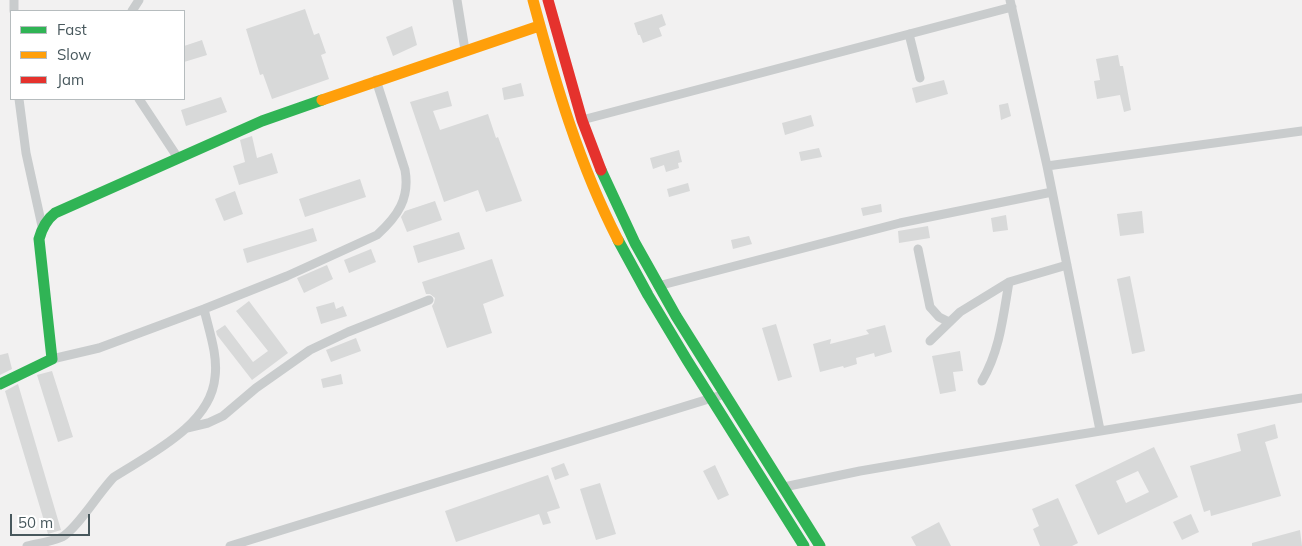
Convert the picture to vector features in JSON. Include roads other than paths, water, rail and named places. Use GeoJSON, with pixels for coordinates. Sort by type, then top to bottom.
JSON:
{"type":"FeatureCollection","features":[{"type":"Feature","properties":{"kind":"main road"},"geometry":{"type":"LineString","coordinates":[[533,0],[569,124],[586,171],[612,229],[636,275],[804,546]]}},
{"type":"Feature","properties":{"kind":"main road"},"geometry":{"type":"LineString","coordinates":[[548,0],[582,120],[619,210],[658,286],[820,546]]}},
{"type":"Feature","properties":{"kind":"main road"},"geometry":{"type":"LineString","coordinates":[[0,384],[52,359],[39,239],[42,226],[55,213],[262,121],[376,80],[539,26]]}},
{"type":"Feature","properties":{"kind":"street"},"geometry":{"type":"LineString","coordinates":[[457,0],[465,50]]}},
{"type":"Feature","properties":{"kind":"street"},"geometry":{"type":"LineString","coordinates":[[582,120],[909,34],[1011,4],[1047,166],[1100,430]]}},
{"type":"Feature","properties":{"kind":"street"},"geometry":{"type":"LineString","coordinates":[[909,34],[920,78]]}},
{"type":"Feature","properties":{"kind":"street"},"geometry":{"type":"LineString","coordinates":[[52,359],[99,348],[287,276],[377,234],[388,225],[405,198],[407,184],[405,170],[376,80]]}},
{"type":"Feature","properties":{"kind":"street"},"geometry":{"type":"LineString","coordinates":[[19,100],[26,153],[42,226]]}},
{"type":"Feature","properties":{"kind":"street"},"geometry":{"type":"LineString","coordinates":[[140,100],[178,158]]}},
{"type":"Feature","properties":{"kind":"street"},"geometry":{"type":"LineString","coordinates":[[1047,166],[1302,131]]}},
{"type":"Feature","properties":{"kind":"street"},"geometry":{"type":"LineString","coordinates":[[658,286],[900,223],[1052,192]]}},
{"type":"Feature","properties":{"kind":"street"},"geometry":{"type":"LineString","coordinates":[[918,249],[930,307],[939,317],[948,322]]}},
{"type":"Feature","properties":{"kind":"street"},"geometry":{"type":"LineString","coordinates":[[930,341],[960,312],[1009,282],[1067,265]]}},
{"type":"Feature","properties":{"kind":"street"},"geometry":{"type":"LineString","coordinates":[[982,381],[993,359],[1000,335],[1009,282]]}},
{"type":"Feature","properties":{"kind":"street"},"geometry":{"type":"LineString","coordinates":[[187,428],[223,416],[256,388],[310,350],[348,332],[429,300]]}},
{"type":"Feature","properties":{"kind":"street"},"geometry":{"type":"LineString","coordinates":[[27,546],[62,537],[70,531],[106,485],[187,428],[206,406],[216,377],[215,356],[204,309]]}},
{"type":"Feature","properties":{"kind":"street"},"geometry":{"type":"LineString","coordinates":[[230,546],[725,394]]}},
{"type":"Feature","properties":{"kind":"street"},"geometry":{"type":"LineString","coordinates":[[784,487],[860,471],[1302,398]]}}]}
